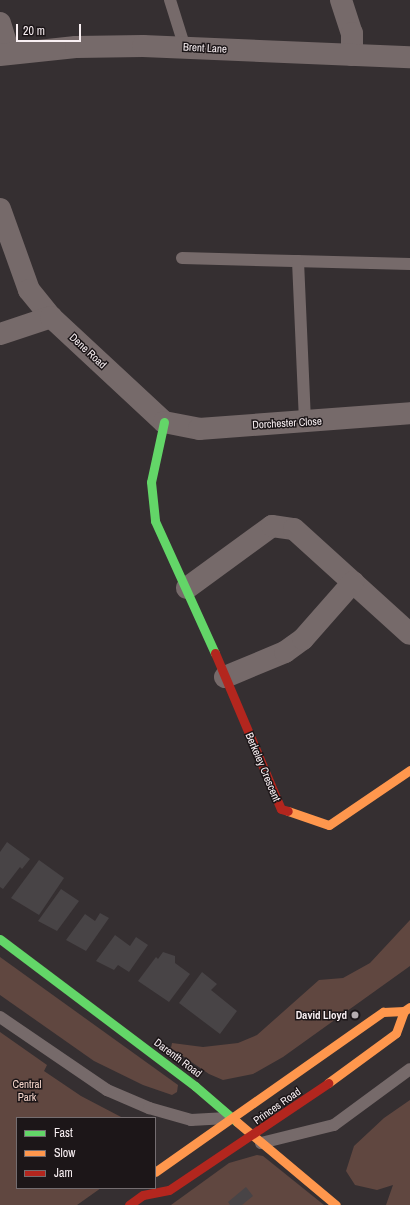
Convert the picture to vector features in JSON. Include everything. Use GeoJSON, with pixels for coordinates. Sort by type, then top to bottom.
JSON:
{"type":"FeatureCollection","features":[{"type":"Feature","properties":{"kind":"street"},"geometry":{"type":"LineString","coordinates":[[341,0],[352,33],[352,55]]}},
{"type":"Feature","properties":{"kind":"street"},"geometry":{"type":"LineString","coordinates":[[0,23],[5,54]]}},
{"type":"Feature","properties":{"kind":"street","name":"Brent Lane"},"geometry":{"type":"LineString","coordinates":[[5,54],[76,47],[185,48],[410,57]]}},
{"type":"Feature","properties":{"kind":"street","name":"Dene Road"},"geometry":{"type":"LineString","coordinates":[[0,210],[29,290],[51,317],[164,422]]}},
{"type":"Feature","properties":{"kind":"street"},"geometry":{"type":"LineString","coordinates":[[0,334],[51,317]]}},
{"type":"Feature","properties":{"kind":"street","name":"Dorchester Close"},"geometry":{"type":"LineString","coordinates":[[164,422],[199,428],[305,422],[410,413]]}},
{"type":"Feature","properties":{"kind":"street","name":"Berkeley Crescent"},"geometry":{"type":"LineString","coordinates":[[164,422],[151,482],[155,521],[187,588],[282,809],[330,825],[410,770]]}},
{"type":"Feature","properties":{"kind":"street"},"geometry":{"type":"LineString","coordinates":[[187,588],[272,526],[294,529],[410,634]]}},
{"type":"Feature","properties":{"kind":"street"},"geometry":{"type":"LineString","coordinates":[[225,677],[285,652],[303,639],[353,582]]}},
{"type":"Feature","properties":{"kind":"street","name":"Darenth Road"},"geometry":{"type":"LineString","coordinates":[[0,939],[195,1086],[236,1114],[257,1140],[336,1205]]}},
{"type":"Feature","properties":{"kind":"street","name":"Princes Road"},"geometry":{"type":"LineString","coordinates":[[156,1171],[383,1012],[407,1009]]}},
{"type":"Feature","properties":{"kind":"street","name":"Princes Road"},"geometry":{"type":"LineString","coordinates":[[129,1205],[145,1192],[169,1190],[257,1140],[396,1034],[407,1009]]}},
{"type":"Feature","properties":{"kind":"lane"},"geometry":{"type":"LineString","coordinates":[[170,0],[185,48]]}},
{"type":"Feature","properties":{"kind":"lane"},"geometry":{"type":"LineString","coordinates":[[182,258],[410,264]]}},
{"type":"Feature","properties":{"kind":"lane"},"geometry":{"type":"LineString","coordinates":[[298,261],[305,422]]}},
{"type":"Feature","properties":{"kind":"lane"},"geometry":{"type":"LineString","coordinates":[[0,1017],[107,1090],[149,1108],[191,1120],[236,1114]]}},
{"type":"Feature","properties":{"kind":"lane"},"geometry":{"type":"LineString","coordinates":[[257,1140],[334,1125],[410,1069]]}},
{"type":"Feature","properties":{"kind":"green space"},"geometry":{"type":"Polygon","coordinates":[[[410,920],[410,966],[283,1057],[253,1074],[223,1080],[209,1074],[171,1048],[172,1043],[203,1047],[238,1043],[257,1035],[319,980],[343,978],[370,963],[410,920]]]}},
{"type":"Feature","properties":{"kind":"green space"},"geometry":{"type":"Polygon","coordinates":[[[0,957],[178,1085],[177,1092],[172,1095],[143,1085],[94,1061],[0,995],[0,957]]]}},
{"type":"Feature","properties":{"kind":"green space","name":"Central Park"},"geometry":{"type":"Polygon","coordinates":[[[0,1032],[47,1065],[44,1071],[81,1096],[121,1117],[16,1117],[16,1189],[100,1189],[77,1205],[0,1205],[0,1032]]]}},
{"type":"Feature","properties":{"kind":"green space"},"geometry":{"type":"Polygon","coordinates":[[[410,1100],[410,1205],[386,1205],[393,1185],[377,1190],[355,1185],[346,1171],[354,1146],[384,1118],[410,1100]]]}},
{"type":"Feature","properties":{"kind":"green space"},"geometry":{"type":"Polygon","coordinates":[[[257,1155],[263,1156],[324,1205],[171,1205],[229,1163],[257,1155]]]}},
{"type":"Feature","properties":{"kind":"building"},"geometry":{"type":"Polygon","coordinates":[[[7,842],[30,859],[22,869],[20,867],[3,889],[0,887],[0,852],[7,842]]]}},
{"type":"Feature","properties":{"kind":"building"},"geometry":{"type":"Polygon","coordinates":[[[39,860],[64,878],[39,915],[11,898],[39,860]]]}},
{"type":"Feature","properties":{"kind":"building"},"geometry":{"type":"Polygon","coordinates":[[[61,889],[79,901],[57,931],[38,921],[61,889]]]}},
{"type":"Feature","properties":{"kind":"building"},"geometry":{"type":"Polygon","coordinates":[[[100,913],[109,918],[86,951],[66,940],[85,914],[95,921],[100,913]]]}},
{"type":"Feature","properties":{"kind":"building"},"geometry":{"type":"Polygon","coordinates":[[[115,935],[130,946],[136,937],[148,945],[129,972],[118,965],[114,970],[96,961],[115,935]]]}},
{"type":"Feature","properties":{"kind":"building"},"geometry":{"type":"Polygon","coordinates":[[[163,952],[175,956],[175,963],[190,974],[169,1002],[138,981],[156,957],[158,959],[163,952]]]}},
{"type":"Feature","properties":{"kind":"building"},"geometry":{"type":"Polygon","coordinates":[[[202,972],[217,984],[211,990],[237,1011],[220,1034],[179,1003],[202,972]]]}},
{"type":"Feature","properties":{"kind":"building"},"geometry":{"type":"Polygon","coordinates":[[[246,1187],[253,1196],[242,1205],[230,1205],[228,1202],[246,1187]]]}},
{"type":"Feature","properties":{"kind":"traffic: fast"},"geometry":{"type":"LineString","coordinates":[[164,422],[151,482],[155,521],[215,653]]}},
{"type":"Feature","properties":{"kind":"traffic: fast"},"geometry":{"type":"LineString","coordinates":[[0,939],[195,1086],[237,1122]]}},
{"type":"Feature","properties":{"kind":"traffic: slow"},"geometry":{"type":"LineString","coordinates":[[288,811],[329,825],[410,770]]}},
{"type":"Feature","properties":{"kind":"traffic: slow"},"geometry":{"type":"LineString","coordinates":[[156,1171],[383,1012],[404,1011],[410,1007]]}},
{"type":"Feature","properties":{"kind":"traffic: slow"},"geometry":{"type":"LineString","coordinates":[[328,1083],[396,1033],[404,1011]]}},
{"type":"Feature","properties":{"kind":"traffic: slow"},"geometry":{"type":"LineString","coordinates":[[237,1122],[336,1205]]}},
{"type":"Feature","properties":{"kind":"traffic: jam"},"geometry":{"type":"LineString","coordinates":[[215,653],[281,809],[288,811]]}},
{"type":"Feature","properties":{"kind":"traffic: jam"},"geometry":{"type":"LineString","coordinates":[[129,1205],[143,1195],[169,1190],[328,1083]]}},
{"type":"Feature","properties":{"kind":"place","name":"David Lloyd"},"geometry":{"type":"Point","coordinates":[355,1015]}}]}
